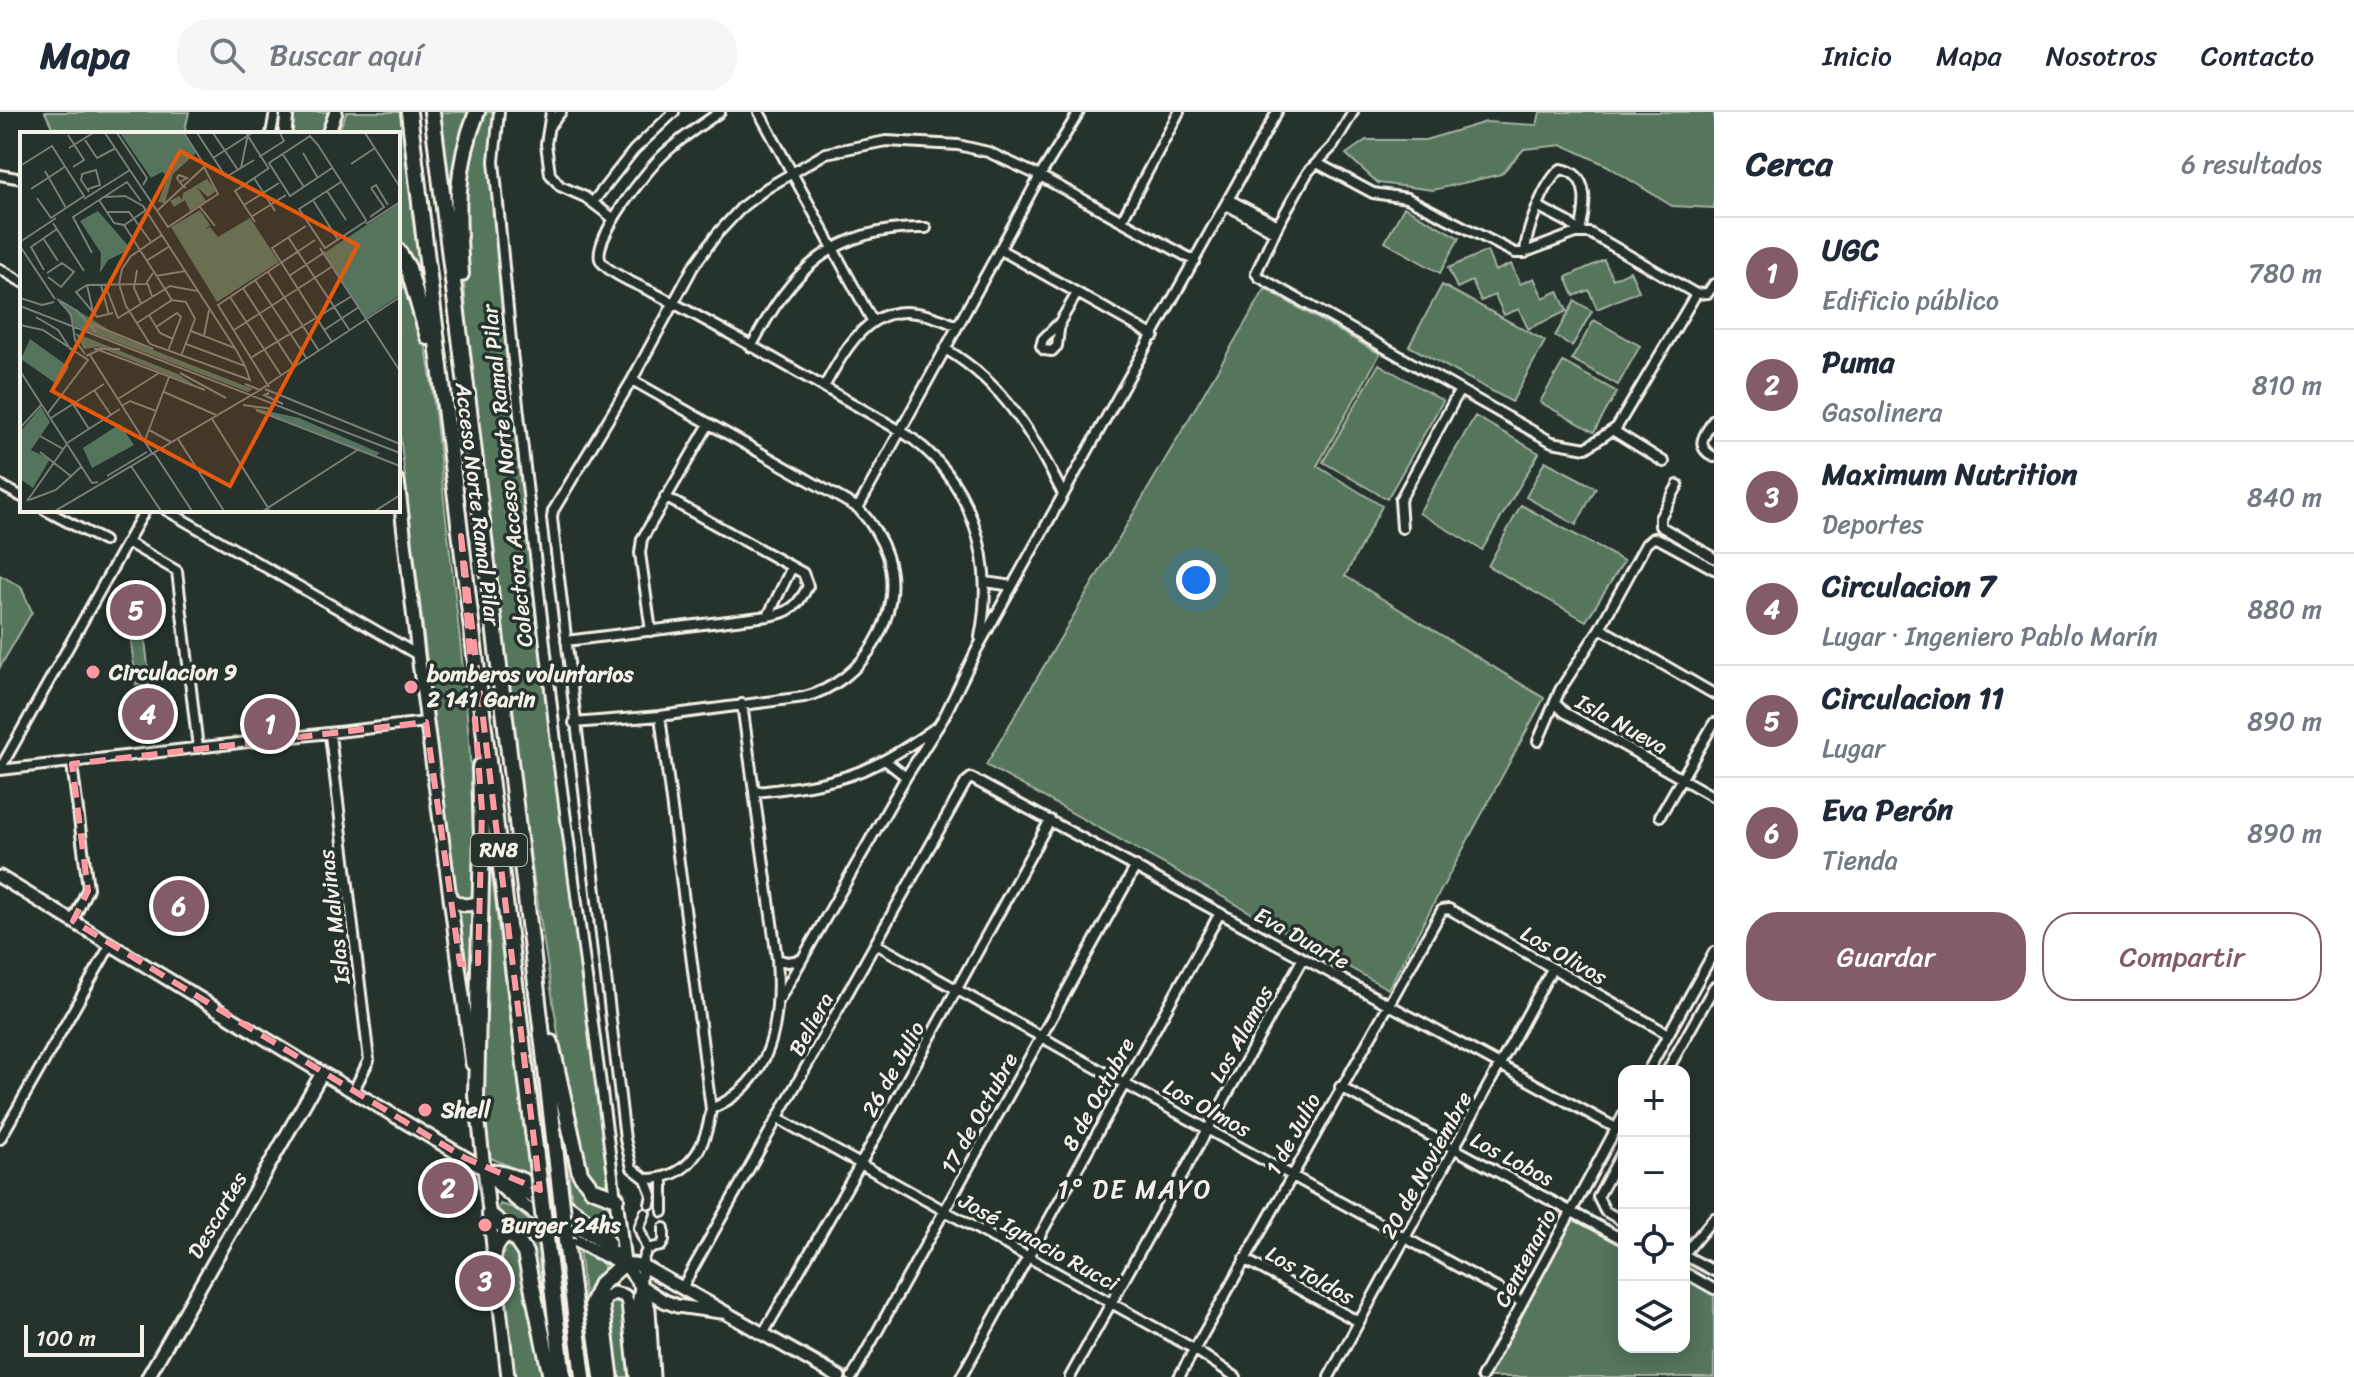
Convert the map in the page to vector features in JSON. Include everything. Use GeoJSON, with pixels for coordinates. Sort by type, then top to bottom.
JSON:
{"type":"FeatureCollection","features":[{"type":"Feature","properties":{"kind":"highway","name":"Acceso Norte Ramal Pilar"},"geometry":{"type":"LineString","coordinates":[[409,112],[563,1377]]}},
{"type":"Feature","properties":{"kind":"highway","name":"Acceso Norte Ramal Pilar"},"geometry":{"type":"LineString","coordinates":[[432,112],[583,1377]]}},
{"type":"Feature","properties":{"kind":"highway"},"geometry":{"type":"LineString","coordinates":[[469,410],[457,204],[466,139],[477,112]]}},
{"type":"Feature","properties":{"kind":"highway"},"geometry":{"type":"LineString","coordinates":[[400,255],[413,282],[441,382]]}},
{"type":"Feature","properties":{"kind":"highway"},"geometry":{"type":"LineString","coordinates":[[461,536],[481,777],[476,1096]]}},
{"type":"Feature","properties":{"kind":"highway"},"geometry":{"type":"LineString","coordinates":[[532,948],[576,1160],[586,1184],[616,1198]]}},
{"type":"Feature","properties":{"kind":"highway"},"geometry":{"type":"LineString","coordinates":[[490,1215],[514,1235],[525,1253],[551,1377]]}},
{"type":"Feature","properties":{"kind":"highway"},"geometry":{"type":"LineString","coordinates":[[494,1254],[502,1237],[514,1235]]}},
{"type":"Feature","properties":{"kind":"highway"},"geometry":{"type":"LineString","coordinates":[[602,1377],[592,1304],[600,1285],[624,1263]]}},
{"type":"Feature","properties":{"kind":"street"},"geometry":{"type":"LineString","coordinates":[[271,132],[275,112]]}},
{"type":"Feature","properties":{"kind":"street"},"geometry":{"type":"LineString","coordinates":[[285,132],[287,112]]}},
{"type":"Feature","properties":{"kind":"street"},"geometry":{"type":"LineString","coordinates":[[329,132],[336,112]]}},
{"type":"Feature","properties":{"kind":"street","name":"Colectora Acceso Norte Ramal Pilar"},"geometry":{"type":"LineString","coordinates":[[499,112],[494,161],[512,352],[557,751],[624,1263]]}},
{"type":"Feature","properties":{"kind":"street"},"geometry":{"type":"LineString","coordinates":[[551,112],[546,144],[550,174],[560,186],[593,202],[614,219]]}},
{"type":"Feature","properties":{"kind":"street"},"geometry":{"type":"LineString","coordinates":[[548,128],[561,112]]}},
{"type":"Feature","properties":{"kind":"street"},"geometry":{"type":"LineString","coordinates":[[593,202],[634,150],[674,112]]}},
{"type":"Feature","properties":{"kind":"street"},"geometry":{"type":"LineString","coordinates":[[720,112],[660,157],[614,219],[599,254],[604,265],[901,431],[932,454],[962,494],[976,526],[986,582],[977,649]]}},
{"type":"Feature","properties":{"kind":"street"},"geometry":{"type":"LineString","coordinates":[[759,112],[873,322]]}},
{"type":"Feature","properties":{"kind":"street"},"geometry":{"type":"LineString","coordinates":[[858,508],[1040,176],[1079,112]]}},
{"type":"Feature","properties":{"kind":"street"},"geometry":{"type":"LineString","coordinates":[[1122,220],[1179,112]]}},
{"type":"Feature","properties":{"kind":"street"},"geometry":{"type":"LineString","coordinates":[[780,998],[939,725],[977,649],[1277,112]]}},
{"type":"Feature","properties":{"kind":"street"},"geometry":{"type":"LineString","coordinates":[[1353,112],[1333,146],[1308,172],[1276,228],[1257,268],[1259,277],[1560,445],[1590,447],[1614,431],[1696,294]]}},
{"type":"Feature","properties":{"kind":"street"},"geometry":{"type":"LineString","coordinates":[[660,716],[711,1109],[705,1141],[695,1158],[680,1172],[663,1178],[646,1179],[628,1160],[574,723],[553,511],[632,380],[702,253],[728,220],[793,171],[826,153],[864,144],[898,141],[973,148],[1007,160],[1195,261]]}},
{"type":"Feature","properties":{"kind":"street"},"geometry":{"type":"LineString","coordinates":[[1317,163],[1373,193],[1407,198],[1515,253],[1525,253],[1580,232],[1590,233],[1696,294],[1708,293],[1714,284]]}},
{"type":"Feature","properties":{"kind":"street"},"geometry":{"type":"LineString","coordinates":[[1525,253],[1527,235],[1543,193],[1561,169],[1575,174],[1579,179],[1586,207],[1580,232]]}},
{"type":"Feature","properties":{"kind":"street"},"geometry":{"type":"LineString","coordinates":[[0,175],[20,179]]}},
{"type":"Feature","properties":{"kind":"street"},"geometry":{"type":"LineString","coordinates":[[1228,202],[1276,228]]}},
{"type":"Feature","properties":{"kind":"street"},"geometry":{"type":"LineString","coordinates":[[1539,207],[1580,232]]}},
{"type":"Feature","properties":{"kind":"street"},"geometry":{"type":"LineString","coordinates":[[751,347],[786,289],[801,273],[834,248],[872,232],[926,228]]}},
{"type":"Feature","properties":{"kind":"street"},"geometry":{"type":"LineString","coordinates":[[1001,250],[1076,295],[1154,336]]}},
{"type":"Feature","properties":{"kind":"street"},"geometry":{"type":"LineString","coordinates":[[0,269],[20,279]]}},
{"type":"Feature","properties":{"kind":"street"},"geometry":{"type":"LineString","coordinates":[[1060,322],[1076,295]]}},
{"type":"Feature","properties":{"kind":"street"},"geometry":{"type":"LineString","coordinates":[[824,387],[847,347],[863,328],[884,315],[907,312],[957,326]]}},
{"type":"Feature","properties":{"kind":"street"},"geometry":{"type":"LineString","coordinates":[[947,350],[982,374],[1015,412],[1031,434],[1063,494]]}},
{"type":"Feature","properties":{"kind":"street"},"geometry":{"type":"LineString","coordinates":[[574,723],[660,716],[804,697],[823,691],[845,678],[868,654],[887,611],[891,576],[888,558],[879,536],[858,508],[632,380]]}},
{"type":"Feature","properties":{"kind":"street"},"geometry":{"type":"LineString","coordinates":[[1402,528],[1400,500],[1460,390]]}},
{"type":"Feature","properties":{"kind":"street"},"geometry":{"type":"LineString","coordinates":[[1714,419],[1702,441],[1703,450],[1714,457]]}},
{"type":"Feature","properties":{"kind":"street"},"geometry":{"type":"LineString","coordinates":[[651,631],[640,547],[646,530],[709,424]]}},
{"type":"Feature","properties":{"kind":"street"},"geometry":{"type":"LineString","coordinates":[[1614,431],[1664,462]]}},
{"type":"Feature","properties":{"kind":"street"},"geometry":{"type":"LineString","coordinates":[[0,485],[20,496]]}},
{"type":"Feature","properties":{"kind":"street"},"geometry":{"type":"LineString","coordinates":[[1678,485],[1660,518],[1660,526],[1714,558]]}},
{"type":"Feature","properties":{"kind":"street"},"geometry":{"type":"LineString","coordinates":[[566,641],[789,612],[806,591],[807,578],[792,567],[665,497]]}},
{"type":"Feature","properties":{"kind":"street"},"geometry":{"type":"LineString","coordinates":[[400,498],[426,722],[476,1096],[508,1377]]}},
{"type":"Feature","properties":{"kind":"street"},"geometry":{"type":"LineString","coordinates":[[49,512],[104,541]]}},
{"type":"Feature","properties":{"kind":"street"},"geometry":{"type":"LineString","coordinates":[[0,770],[144,512]]}},
{"type":"Feature","properties":{"kind":"street"},"geometry":{"type":"LineString","coordinates":[[169,512],[418,655]]}},
{"type":"Feature","properties":{"kind":"street"},"geometry":{"type":"LineString","coordinates":[[1538,741],[1577,662],[1650,540],[1659,539],[1714,569]]}},
{"type":"Feature","properties":{"kind":"street"},"geometry":{"type":"LineString","coordinates":[[127,542],[177,571],[198,748]]}},
{"type":"Feature","properties":{"kind":"street"},"geometry":{"type":"LineString","coordinates":[[768,616],[792,567]]}},
{"type":"Feature","properties":{"kind":"street"},"geometry":{"type":"LineString","coordinates":[[986,582],[1012,586]]}},
{"type":"Feature","properties":{"kind":"street"},"geometry":{"type":"LineString","coordinates":[[1600,628],[1714,694]]}},
{"type":"Feature","properties":{"kind":"street","name":"Isla Nueva"},"geometry":{"type":"LineString","coordinates":[[1555,703],[1564,712],[1714,797]]}},
{"type":"Feature","properties":{"kind":"street"},"geometry":{"type":"LineString","coordinates":[[711,1109],[733,1097],[761,1065],[774,1037],[780,998],[756,792],[742,704]]}},
{"type":"Feature","properties":{"kind":"street"},"geometry":{"type":"LineString","coordinates":[[0,770],[426,722]]}},
{"type":"Feature","properties":{"kind":"street"},"geometry":{"type":"LineString","coordinates":[[1660,816],[1714,723]]}},
{"type":"Feature","properties":{"kind":"street"},"geometry":{"type":"LineString","coordinates":[[756,792],[839,781],[865,772],[939,725]]}},
{"type":"Feature","properties":{"kind":"street","name":"Islas Malvinas"},"geometry":{"type":"LineString","coordinates":[[330,735],[369,1060],[353,1092]]}},
{"type":"Feature","properties":{"kind":"street"},"geometry":{"type":"LineString","coordinates":[[886,761],[906,777]]}},
{"type":"Feature","properties":{"kind":"street"},"geometry":{"type":"LineString","coordinates":[[72,764],[88,888],[73,921]]}},
{"type":"Feature","properties":{"kind":"street","name":"Eva Duarte"},"geometry":{"type":"LineString","coordinates":[[971,778],[1616,1128]]}},
{"type":"Feature","properties":{"kind":"street","name":"Beliera"},"geometry":{"type":"LineString","coordinates":[[682,1288],[971,778]]}},
{"type":"Feature","properties":{"kind":"street","name":"26 de Julio"},"geometry":{"type":"LineString","coordinates":[[766,1330],[1050,820]]}},
{"type":"Feature","properties":{"kind":"street","name":"17 de Octubre"},"geometry":{"type":"LineString","coordinates":[[854,1374],[1136,866]]}},
{"type":"Feature","properties":{"kind":"street"},"geometry":{"type":"LineString","coordinates":[[0,877],[603,1243],[624,1263],[641,1286],[649,1309],[653,1377]]}},
{"type":"Feature","properties":{"kind":"street"},"geometry":{"type":"LineString","coordinates":[[450,898],[460,905],[471,906],[480,901]]}},
{"type":"Feature","properties":{"kind":"street","name":"Los Olivos"},"geometry":{"type":"LineString","coordinates":[[1442,910],[1449,909],[1668,1034]]}},
{"type":"Feature","properties":{"kind":"street","name":"1 de Julio"},"geometry":{"type":"LineString","coordinates":[[1179,1377],[1442,910]]}},
{"type":"Feature","properties":{"kind":"street","name":"8 de Octubre"},"geometry":{"type":"LineString","coordinates":[[961,1377],[1220,913]]}},
{"type":"Feature","properties":{"kind":"street"},"geometry":{"type":"LineString","coordinates":[[0,1139],[111,944]]}},
{"type":"Feature","properties":{"kind":"street","name":"Los Olmos"},"geometry":{"type":"LineString","coordinates":[[876,944],[1522,1302]]}},
{"type":"Feature","properties":{"kind":"street"},"geometry":{"type":"LineString","coordinates":[[1651,1065],[1714,952]]}},
{"type":"Feature","properties":{"kind":"street","name":"Los Alamos"},"geometry":{"type":"LineString","coordinates":[[1070,1377],[1303,958]]}},
{"type":"Feature","properties":{"kind":"street"},"geometry":{"type":"LineString","coordinates":[[777,959],[787,962],[801,960]]}},
{"type":"Feature","properties":{"kind":"street","name":"20 de Noviembre"},"geometry":{"type":"LineString","coordinates":[[1329,1377],[1552,969]]}},
{"type":"Feature","properties":{"kind":"street"},"geometry":{"type":"LineString","coordinates":[[1670,1065],[1714,987]]}},
{"type":"Feature","properties":{"kind":"street","name":"Descartes"},"geometry":{"type":"LineString","coordinates":[[148,1377],[322,1073]]}},
{"type":"Feature","properties":{"kind":"street","name":"Los Lobos"},"geometry":{"type":"LineString","coordinates":[[1340,1087],[1618,1237]]}},
{"type":"Feature","properties":{"kind":"street","name":"José Ignacio Rucci"},"geometry":{"type":"LineString","coordinates":[[779,1119],[1194,1349],[1236,1377]]}},
{"type":"Feature","properties":{"kind":"street","name":"Centenario"},"geometry":{"type":"LineString","coordinates":[[1482,1377],[1618,1124]]}},
{"type":"Feature","properties":{"kind":"street"},"geometry":{"type":"LineString","coordinates":[[1618,1160],[1598,1197],[1605,1211],[1618,1219]]}},
{"type":"Feature","properties":{"kind":"street"},"geometry":{"type":"LineString","coordinates":[[663,1178],[663,1212]]}},
{"type":"Feature","properties":{"kind":"street"},"geometry":{"type":"LineString","coordinates":[[646,1179],[652,1195],[650,1204]]}},
{"type":"Feature","properties":{"kind":"street"},"geometry":{"type":"LineString","coordinates":[[644,1377],[638,1304],[647,1249],[639,1228],[645,1213]]}},
{"type":"Feature","properties":{"kind":"street"},"geometry":{"type":"LineString","coordinates":[[1690,1247],[1714,1218]]}},
{"type":"Feature","properties":{"kind":"street"},"geometry":{"type":"LineString","coordinates":[[647,1249],[661,1246],[664,1228]]}},
{"type":"Feature","properties":{"kind":"street"},"geometry":{"type":"LineString","coordinates":[[1690,1257],[1714,1271]]}},
{"type":"Feature","properties":{"kind":"street","name":"Los Toldos"},"geometry":{"type":"LineString","coordinates":[[1244,1259],[1359,1322]]}},
{"type":"Feature","properties":{"kind":"street"},"geometry":{"type":"LineString","coordinates":[[624,1263],[643,1266],[721,1312],[766,1330],[839,1377]]}},
{"type":"Feature","properties":{"kind":"street"},"geometry":{"type":"LineString","coordinates":[[1690,1275],[1714,1289]]}},
{"type":"Feature","properties":{"kind":"street"},"geometry":{"type":"LineString","coordinates":[[641,1286],[677,1306],[721,1312]]}},
{"type":"Feature","properties":{"kind":"street"},"geometry":{"type":"LineString","coordinates":[[664,1301],[678,1297],[682,1288]]}},
{"type":"Feature","properties":{"kind":"street"},"geometry":{"type":"LineString","coordinates":[[612,1377],[603,1305],[606,1298],[614,1293],[625,1296],[628,1303],[636,1377]]}},
{"type":"Feature","properties":{"kind":"highlighted area"},"geometry":{"type":"Polygon","coordinates":[[[461,536],[540,1190],[465,1158],[73,921],[88,891],[72,764],[426,722],[460,964],[478,963],[482,810],[461,536]]]}},
{"type":"Feature","properties":{"kind":"green space"},"geometry":{"type":"Polygon","coordinates":[[[45,112],[189,112],[184,132],[78,132],[52,127],[45,112]]]}},
{"type":"Feature","properties":{"kind":"green space"},"geometry":{"type":"Polygon","coordinates":[[[292,112],[328,112],[322,132],[291,132],[292,112]]]}},
{"type":"Feature","properties":{"kind":"green space"},"geometry":{"type":"Polygon","coordinates":[[[347,112],[400,112],[422,295],[400,249],[400,132],[338,132],[347,112]]]}},
{"type":"Feature","properties":{"kind":"green space"},"geometry":{"type":"Polygon","coordinates":[[[436,112],[473,112],[451,217],[436,112]]]}},
{"type":"Feature","properties":{"kind":"green space"},"geometry":{"type":"Polygon","coordinates":[[[482,112],[496,112],[492,174],[505,329],[556,771],[610,1173],[608,1181],[600,1187],[582,1168],[574,1136],[527,834],[470,374],[463,264],[464,165],[482,112]]]}},
{"type":"Feature","properties":{"kind":"green space"},"geometry":{"type":"Polygon","coordinates":[[[1540,112],[1714,112],[1714,208],[1672,206],[1606,165],[1563,145],[1524,149],[1501,174],[1433,190],[1378,183],[1346,154],[1366,140],[1425,140],[1486,122],[1537,125],[1540,112]]]}},
{"type":"Feature","properties":{"kind":"green space"},"geometry":{"type":"Polygon","coordinates":[[[1404,207],[1459,238],[1440,273],[1385,242],[1404,207]]]}},
{"type":"Feature","properties":{"kind":"green space"},"geometry":{"type":"Polygon","coordinates":[[[1487,251],[1495,271],[1511,264],[1520,284],[1534,278],[1543,298],[1558,291],[1567,311],[1528,329],[1519,309],[1504,315],[1495,295],[1481,301],[1472,281],[1457,288],[1448,268],[1487,251]]]}},
{"type":"Feature","properties":{"kind":"green space"},"geometry":{"type":"Polygon","coordinates":[[[1604,260],[1613,279],[1630,271],[1639,291],[1597,309],[1589,290],[1574,296],[1566,277],[1604,260]]]}},
{"type":"Feature","properties":{"kind":"green space"},"geometry":{"type":"Polygon","coordinates":[[[400,261],[413,295],[427,353],[462,658],[470,752],[473,893],[465,900],[455,893],[400,436],[400,261]]]}},
{"type":"Feature","properties":{"kind":"green space"},"geometry":{"type":"Polygon","coordinates":[[[1442,285],[1545,341],[1512,402],[1409,346],[1442,285]]]}},
{"type":"Feature","properties":{"kind":"green space"},"geometry":{"type":"Polygon","coordinates":[[[1265,289],[1380,354],[1317,466],[1382,506],[1345,576],[1544,698],[1388,989],[986,765],[1265,289]]]}},
{"type":"Feature","properties":{"kind":"green space"},"geometry":{"type":"Polygon","coordinates":[[[1575,301],[1592,311],[1572,346],[1555,336],[1575,301]]]}},
{"type":"Feature","properties":{"kind":"green space"},"geometry":{"type":"Polygon","coordinates":[[[1594,320],[1640,346],[1618,385],[1572,359],[1594,320]]]}},
{"type":"Feature","properties":{"kind":"green space"},"geometry":{"type":"Polygon","coordinates":[[[1563,362],[1617,392],[1594,432],[1540,402],[1563,362]]]}},
{"type":"Feature","properties":{"kind":"green space"},"geometry":{"type":"Polygon","coordinates":[[[1379,364],[1443,401],[1387,499],[1323,462],[1379,364]]]}},
{"type":"Feature","properties":{"kind":"green space"},"geometry":{"type":"Polygon","coordinates":[[[1475,416],[1539,453],[1482,550],[1419,513],[1475,416]]]}},
{"type":"Feature","properties":{"kind":"green space"},"geometry":{"type":"Polygon","coordinates":[[[1545,461],[1596,488],[1576,525],[1526,497],[1545,461]]]}},
{"type":"Feature","properties":{"kind":"green space"},"geometry":{"type":"Polygon","coordinates":[[[1521,505],[1624,561],[1586,621],[1488,566],[1521,505]]]}},
{"type":"Feature","properties":{"kind":"green space"},"geometry":{"type":"Polygon","coordinates":[[[0,575],[21,587],[32,612],[0,667],[0,575]]]}},
{"type":"Feature","properties":{"kind":"green space"},"geometry":{"type":"Polygon","coordinates":[[[144,631],[150,684],[136,685],[130,632],[144,631]]]}},
{"type":"Feature","properties":{"kind":"green space"},"geometry":{"type":"Polygon","coordinates":[[[487,847],[530,1176],[489,1157],[480,1072],[487,847]]]}},
{"type":"Feature","properties":{"kind":"green space"},"geometry":{"type":"Polygon","coordinates":[[[458,911],[472,911],[469,1005],[458,911]]]}},
{"type":"Feature","properties":{"kind":"green space"},"geometry":{"type":"Polygon","coordinates":[[[554,1066],[576,1169],[608,1206],[609,1213],[604,1220],[572,1202],[554,1066]]]}},
{"type":"Feature","properties":{"kind":"green space"},"geometry":{"type":"Polygon","coordinates":[[[500,1204],[514,1208],[535,1226],[552,1359],[537,1286],[497,1213],[500,1204]]]}},
{"type":"Feature","properties":{"kind":"green space"},"geometry":{"type":"Polygon","coordinates":[[[1570,1211],[1618,1237],[1618,1353],[1690,1353],[1690,1276],[1714,1290],[1714,1377],[1478,1377],[1570,1211]]]}},
{"type":"Feature","properties":{"kind":"green space"},"geometry":{"type":"Polygon","coordinates":[[[507,1241],[517,1247],[547,1377],[514,1377],[500,1258],[500,1251],[507,1241]]]}},
{"type":"Feature","properties":{"kind":"green space"},"geometry":{"type":"Polygon","coordinates":[[[579,1248],[604,1265],[604,1271],[589,1293],[599,1377],[593,1377],[579,1248]]]}},
{"type":"Feature","properties":{"kind":"green space"},"geometry":{"type":"Polygon","coordinates":[[[613,1298],[624,1302],[632,1377],[617,1377],[608,1308],[613,1298]]]}},
{"type":"Feature","properties":{"kind":"waterway"},"geometry":{"type":"LineString","coordinates":[[695,1287],[764,1326]]}},
{"type":"Feature","properties":{"kind":"waterway"},"geometry":{"type":"LineString","coordinates":[[769,1329],[851,1374]]}},
{"type":"Feature","properties":{"kind":"place","name":"Circulacion 11"},"geometry":{"type":"Point","coordinates":[136,610]}},
{"type":"Feature","properties":{"kind":"place","name":"Circulacion 9"},"geometry":{"type":"Point","coordinates":[93,672]}},
{"type":"Feature","properties":{"kind":"place","name":"bomberos voluntarios 2 141 Garin"},"geometry":{"type":"Point","coordinates":[411,687]}},
{"type":"Feature","properties":{"kind":"place","name":"Circulacion 7"},"geometry":{"type":"Point","coordinates":[148,714]}},
{"type":"Feature","properties":{"kind":"place","name":"UGC"},"geometry":{"type":"Point","coordinates":[270,724]}},
{"type":"Feature","properties":{"kind":"place","name":"Eva Perón"},"geometry":{"type":"Point","coordinates":[179,906]}},
{"type":"Feature","properties":{"kind":"place","name":"Shell"},"geometry":{"type":"Point","coordinates":[425,1110]}},
{"type":"Feature","properties":{"kind":"place","name":"Puma"},"geometry":{"type":"Point","coordinates":[448,1188]}},
{"type":"Feature","properties":{"kind":"place","name":"Burger 24hs"},"geometry":{"type":"Point","coordinates":[485,1225]}},
{"type":"Feature","properties":{"kind":"place","name":"Maximum Nutrition"},"geometry":{"type":"Point","coordinates":[485,1281]}},
{"type":"Feature","properties":{"kind":"district","name":"1° DE MAYO"},"geometry":{"type":"Point","coordinates":[1135,1189]}}]}
